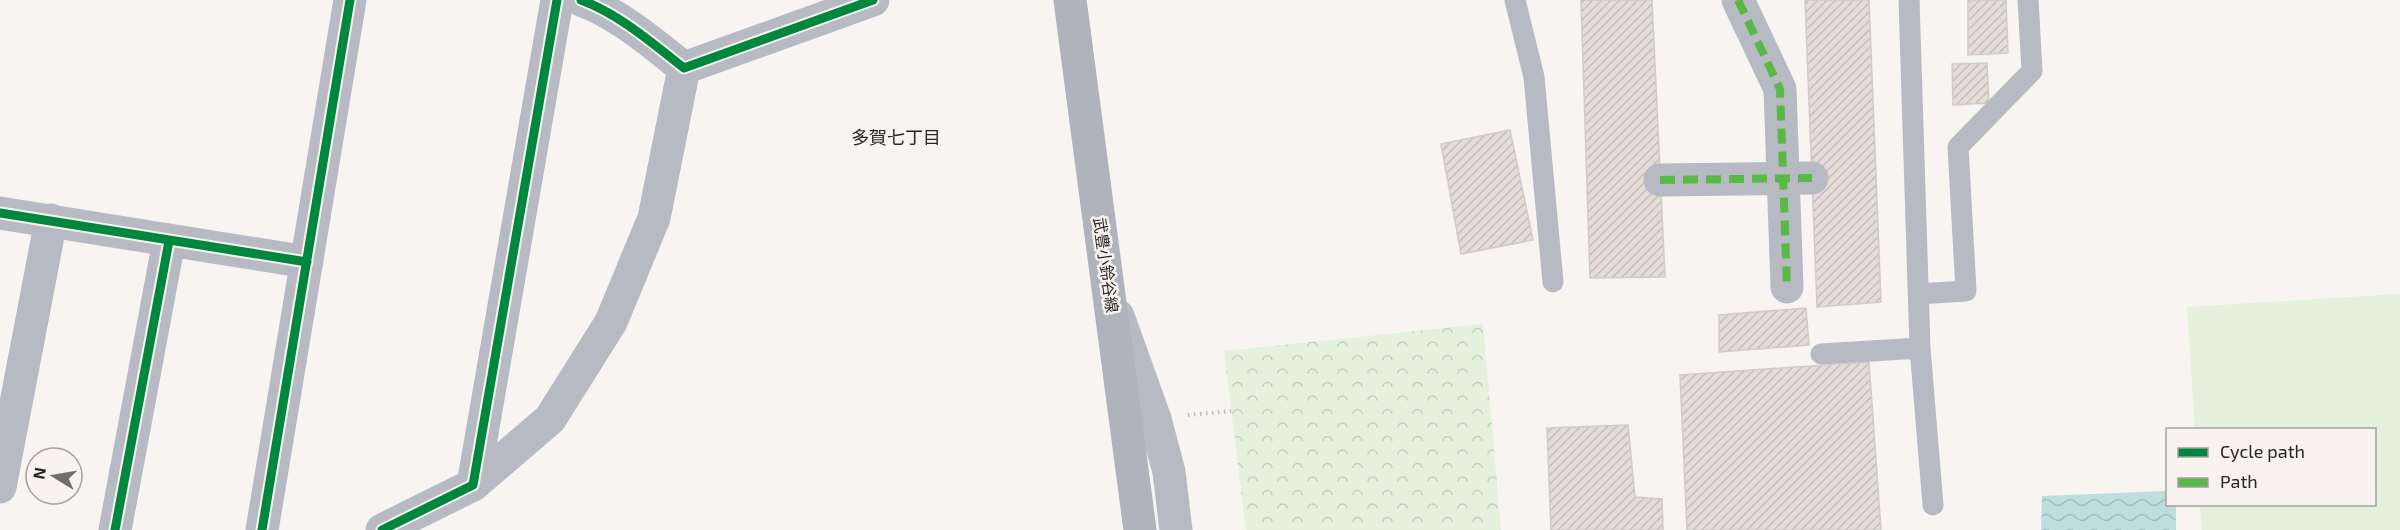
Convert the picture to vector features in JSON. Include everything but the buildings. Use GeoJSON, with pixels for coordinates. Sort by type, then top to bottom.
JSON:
{"type":"FeatureCollection","features":[{"type":"Feature","properties":{"kind":"main road","name":"武豊小鈴谷線"},"geometry":{"type":"LineString","coordinates":[[1070,0],[1140,530]]}},
{"type":"Feature","properties":{"kind":"street"},"geometry":{"type":"LineString","coordinates":[[262,530],[350,0]]}},
{"type":"Feature","properties":{"kind":"street"},"geometry":{"type":"LineString","coordinates":[[473,485],[557,0]]}},
{"type":"Feature","properties":{"kind":"street"},"geometry":{"type":"LineString","coordinates":[[581,0],[596,5],[651,42],[684,68]]}},
{"type":"Feature","properties":{"kind":"street"},"geometry":{"type":"LineString","coordinates":[[684,68],[873,0]]}},
{"type":"Feature","properties":{"kind":"street"},"geometry":{"type":"LineString","coordinates":[[1738,0],[1780,89],[1787,287]]}},
{"type":"Feature","properties":{"kind":"street"},"geometry":{"type":"LineString","coordinates":[[382,530],[473,485],[550,419],[611,322],[654,218],[684,68]]}},
{"type":"Feature","properties":{"kind":"street"},"geometry":{"type":"LineString","coordinates":[[1660,180],[1812,178]]}},
{"type":"Feature","properties":{"kind":"street"},"geometry":{"type":"LineString","coordinates":[[0,213],[307,262]]}},
{"type":"Feature","properties":{"kind":"street"},"geometry":{"type":"LineString","coordinates":[[0,488],[51,220]]}},
{"type":"Feature","properties":{"kind":"street"},"geometry":{"type":"LineString","coordinates":[[115,530],[169,241]]}},
{"type":"Feature","properties":{"kind":"street"},"geometry":{"type":"LineString","coordinates":[[1110,297],[1155,418],[1169,472],[1176,530]]}},
{"type":"Feature","properties":{"kind":"lane"},"geometry":{"type":"LineString","coordinates":[[1515,0],[1534,77],[1553,282]]}},
{"type":"Feature","properties":{"kind":"lane"},"geometry":{"type":"LineString","coordinates":[[1909,0],[1920,348],[1933,505]]}},
{"type":"Feature","properties":{"kind":"lane"},"geometry":{"type":"LineString","coordinates":[[1918,294],[1966,291],[1958,147],[2032,71],[2028,0]]}},
{"type":"Feature","properties":{"kind":"lane"},"geometry":{"type":"LineString","coordinates":[[1821,354],[1920,348]]}},
{"type":"Feature","properties":{"kind":"green space"},"geometry":{"type":"Polygon","coordinates":[[[2400,294],[2400,530],[2202,530],[2200,506],[2376,506],[2376,428],[2195,428],[2187,307],[2400,294]]]}},
{"type":"Feature","properties":{"kind":"green space"},"geometry":{"type":"Polygon","coordinates":[[[1483,324],[1501,530],[1246,530],[1224,351],[1483,324]]]}},
{"type":"Feature","properties":{"kind":"water"},"geometry":{"type":"Polygon","coordinates":[[[2166,491],[2166,506],[2176,506],[2176,530],[2041,530],[2042,496],[2166,491]]]}},
{"type":"Feature","properties":{"kind":"marked path"},"geometry":{"type":"LineString","coordinates":[[1738,0],[1780,89],[1787,287]]}},
{"type":"Feature","properties":{"kind":"marked path"},"geometry":{"type":"LineString","coordinates":[[1660,180],[1812,178]]}},
{"type":"Feature","properties":{"kind":"cycle path"},"geometry":{"type":"LineString","coordinates":[[262,530],[350,0]]}},
{"type":"Feature","properties":{"kind":"cycle path"},"geometry":{"type":"LineString","coordinates":[[382,530],[473,485],[557,0]]}},
{"type":"Feature","properties":{"kind":"cycle path"},"geometry":{"type":"LineString","coordinates":[[581,0],[622,21],[684,68],[873,0]]}},
{"type":"Feature","properties":{"kind":"cycle path"},"geometry":{"type":"LineString","coordinates":[[0,213],[307,262]]}},
{"type":"Feature","properties":{"kind":"cycle path"},"geometry":{"type":"LineString","coordinates":[[115,530],[169,241]]}},
{"type":"Feature","properties":{"kind":"district","name":"多賀七丁目"},"geometry":{"type":"Point","coordinates":[896,138]}}]}
